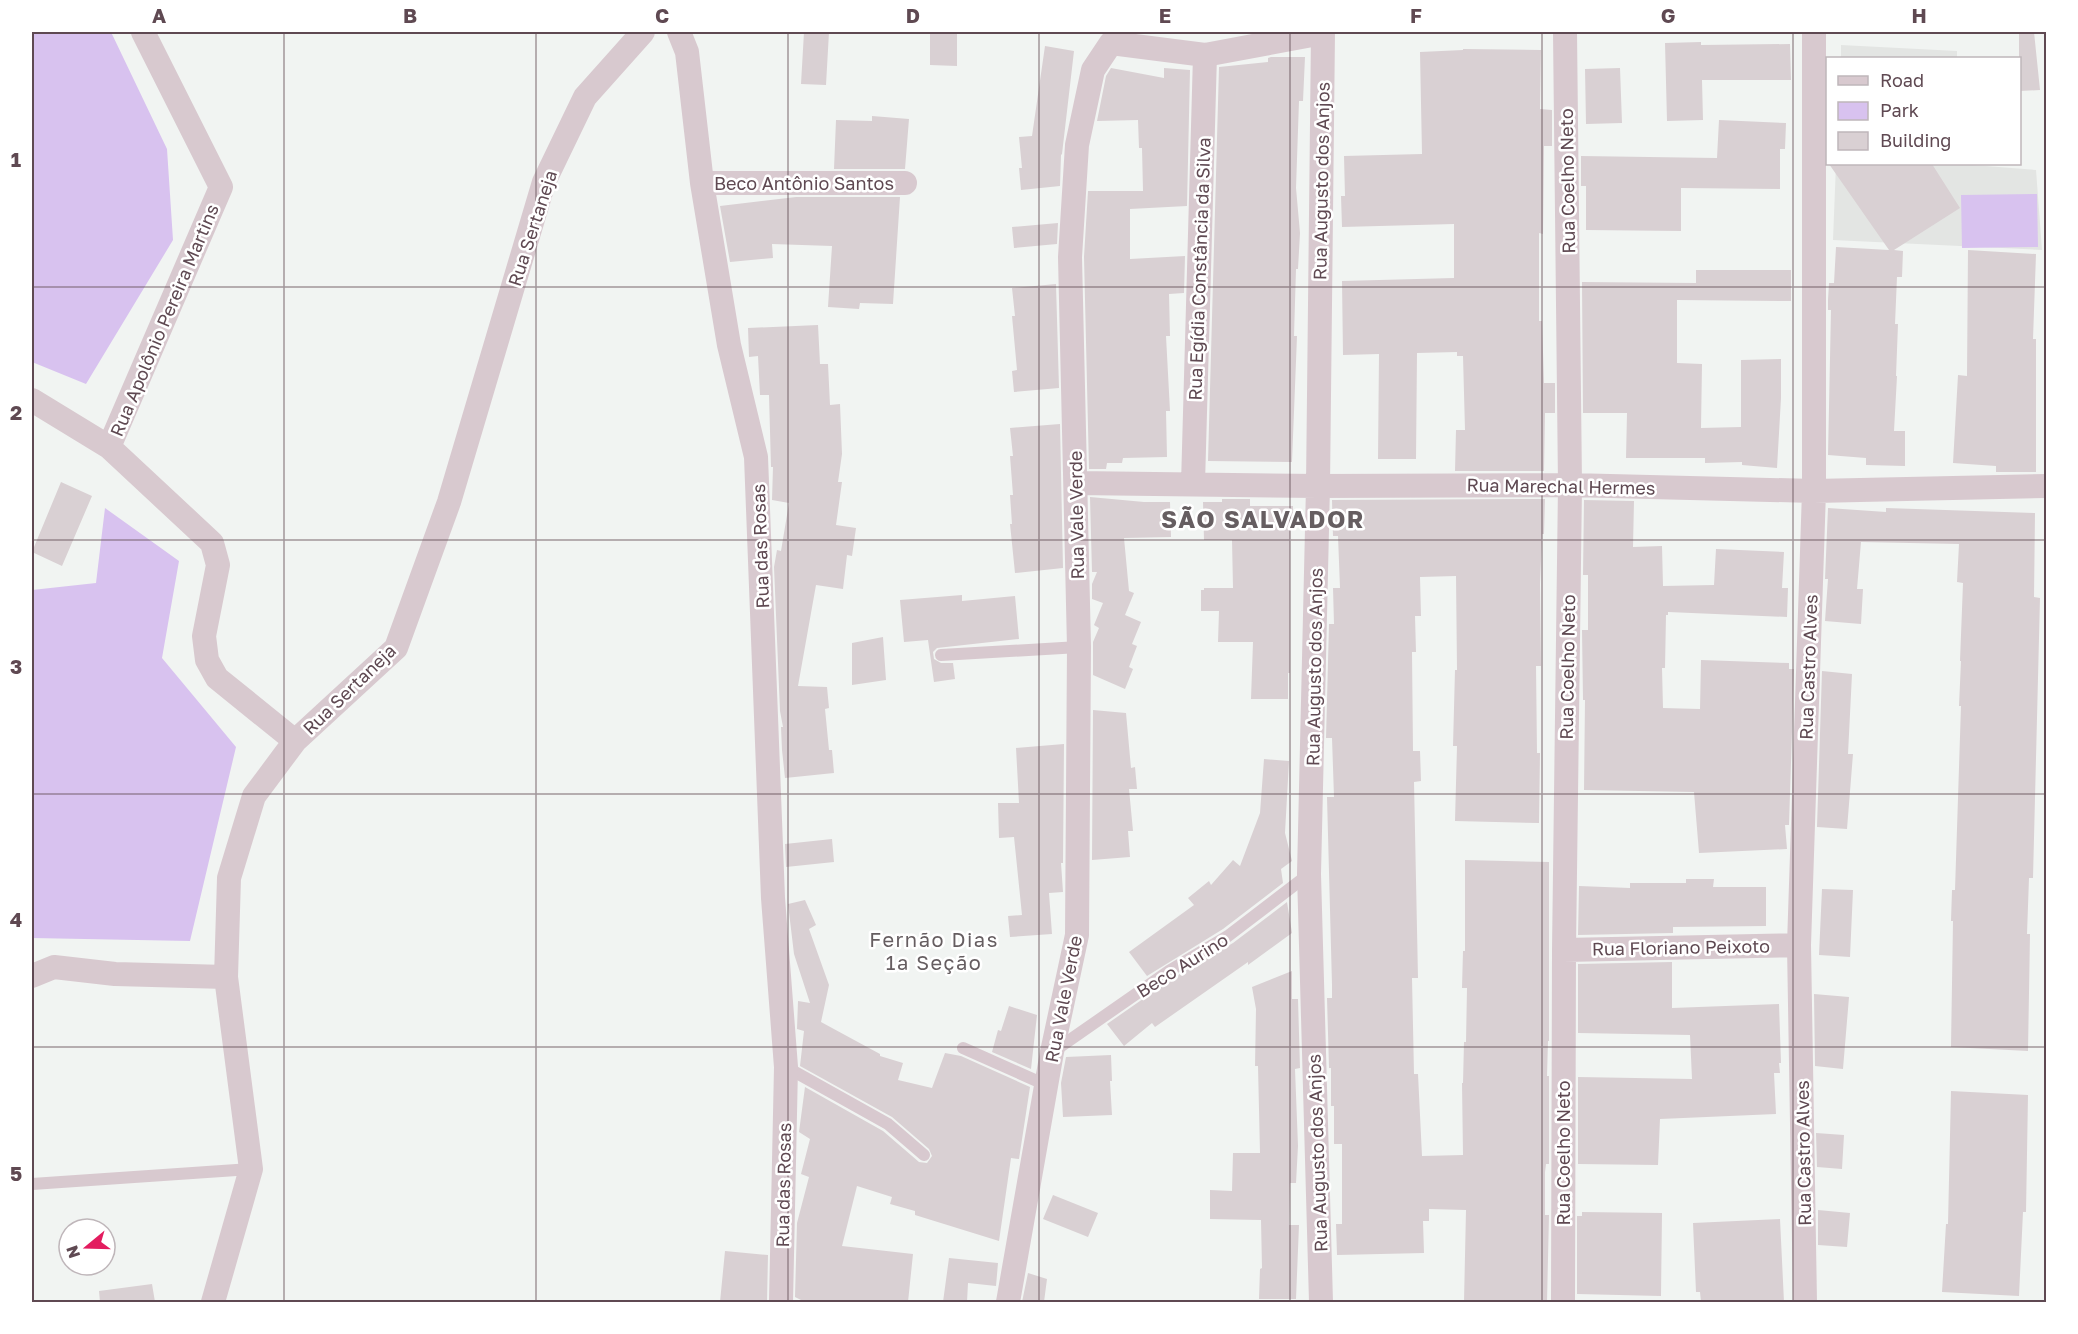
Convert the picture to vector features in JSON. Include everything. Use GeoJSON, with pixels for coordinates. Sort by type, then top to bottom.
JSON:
{"type":"FeatureCollection","features":[{"type":"Feature","properties":{"kind":"street","name":"Rua Apolônio Pereira Martins"},"geometry":{"type":"LineString","coordinates":[[109,447],[221,187],[143,32]]}},
{"type":"Feature","properties":{"kind":"street","name":"Rua Sertaneja"},"geometry":{"type":"LineString","coordinates":[[213,1302],[251,1169],[226,977],[230,878],[254,796],[295,741],[396,648],[449,502],[544,182],[585,97],[643,32]]}},
{"type":"Feature","properties":{"kind":"street","name":"Rua das Rosas"},"geometry":{"type":"LineString","coordinates":[[679,32],[687,52],[702,183],[729,345],[756,457],[773,898],[786,1067],[781,1302]]}},
{"type":"Feature","properties":{"kind":"street"},"geometry":{"type":"LineString","coordinates":[[1206,55],[1323,32]]}},
{"type":"Feature","properties":{"kind":"street","name":"Rua Augusto dos Anjos"},"geometry":{"type":"LineString","coordinates":[[1321,1302],[1309,874],[1318,486],[1323,32]]}},
{"type":"Feature","properties":{"kind":"street","name":"Rua Coelho Neto"},"geometry":{"type":"LineString","coordinates":[[1563,1302],[1564,950],[1570,485],[1565,32]]}},
{"type":"Feature","properties":{"kind":"street","name":"Rua Castro Alves"},"geometry":{"type":"LineString","coordinates":[[1805,1302],[1799,945],[1814,491],[1814,32]]}},
{"type":"Feature","properties":{"kind":"street","name":"Rua Vale Verde"},"geometry":{"type":"LineString","coordinates":[[1008,1302],[1052,1052],[1077,935],[1079,647],[1070,257],[1077,145],[1093,70],[1111,44],[1206,55]]}},
{"type":"Feature","properties":{"kind":"street","name":"Rua Egídia Constância da Silva"},"geometry":{"type":"LineString","coordinates":[[1193,484],[1206,55]]}},
{"type":"Feature","properties":{"kind":"street","name":"Beco Antônio Santos"},"geometry":{"type":"LineString","coordinates":[[702,183],[905,183]]}},
{"type":"Feature","properties":{"kind":"street"},"geometry":{"type":"LineString","coordinates":[[32,400],[109,447],[212,543],[218,566],[204,636],[207,660],[217,678],[295,741]]}},
{"type":"Feature","properties":{"kind":"street","name":"Rua Marechal Hermes"},"geometry":{"type":"LineString","coordinates":[[1076,483],[1318,486],[1570,485],[1814,491],[2046,486]]}},
{"type":"Feature","properties":{"kind":"street","name":"Rua Floriano Peixoto"},"geometry":{"type":"LineString","coordinates":[[1564,950],[1799,945]]}},
{"type":"Feature","properties":{"kind":"street"},"geometry":{"type":"LineString","coordinates":[[32,976],[54,968],[115,974],[226,977]]}},
{"type":"Feature","properties":{"kind":"lane"},"geometry":{"type":"LineString","coordinates":[[940,655],[1079,647]]}},
{"type":"Feature","properties":{"kind":"lane","name":"Beco Aurino"},"geometry":{"type":"LineString","coordinates":[[1052,1052],[1169,971],[1228,936],[1309,874]]}},
{"type":"Feature","properties":{"kind":"lane","name":"Rua Vale Verde"},"geometry":{"type":"LineString","coordinates":[[963,1048],[1046,1085]]}},
{"type":"Feature","properties":{"kind":"lane"},"geometry":{"type":"LineString","coordinates":[[786,1067],[888,1124],[924,1155]]}},
{"type":"Feature","properties":{"kind":"lane"},"geometry":{"type":"LineString","coordinates":[[32,1184],[251,1169]]}},
{"type":"Feature","properties":{"kind":"shaded area"},"geometry":{"type":"Polygon","coordinates":[[[1841,45],[1957,51],[1957,57],[1841,57],[1841,45]]]}},
{"type":"Feature","properties":{"kind":"shaded area"},"geometry":{"type":"Polygon","coordinates":[[[1836,165],[1973,165],[2036,170],[2042,250],[1833,240],[1836,165]]]}},
{"type":"Feature","properties":{"kind":"green space"},"geometry":{"type":"Polygon","coordinates":[[[32,32],[111,32],[167,149],[173,240],[86,384],[32,362],[32,32]]]}},
{"type":"Feature","properties":{"kind":"green space"},"geometry":{"type":"Polygon","coordinates":[[[2037,194],[2038,247],[1962,248],[1961,195],[2037,194]]]}},
{"type":"Feature","properties":{"kind":"green space"},"geometry":{"type":"Polygon","coordinates":[[[105,508],[179,561],[162,658],[236,747],[190,941],[32,938],[32,590],[96,583],[105,508]]]}},
{"type":"Feature","properties":{"kind":"building"},"geometry":{"type":"Polygon","coordinates":[[[804,32],[829,32],[826,85],[801,84],[804,32]]]}},
{"type":"Feature","properties":{"kind":"building"},"geometry":{"type":"Polygon","coordinates":[[[930,32],[957,32],[957,66],[930,65],[930,32]]]}},
{"type":"Feature","properties":{"kind":"building"},"geometry":{"type":"Polygon","coordinates":[[[2019,32],[2034,32],[2040,90],[2021,91],[2021,57],[2019,57],[2019,32]]]}},
{"type":"Feature","properties":{"kind":"building"},"geometry":{"type":"Polygon","coordinates":[[[1701,42],[1701,45],[1790,44],[1791,80],[1702,80],[1703,120],[1667,121],[1665,43],[1701,42]]]}},
{"type":"Feature","properties":{"kind":"building"},"geometry":{"type":"Polygon","coordinates":[[[1045,46],[1074,51],[1061,155],[1060,186],[1021,190],[1019,168],[1022,168],[1019,137],[1032,136],[1045,46]]]}},
{"type":"Feature","properties":{"kind":"building"},"geometry":{"type":"Polygon","coordinates":[[[1463,49],[1541,50],[1540,109],[1552,110],[1552,146],[1544,146],[1543,234],[1539,233],[1539,321],[1542,321],[1544,383],[1555,383],[1555,413],[1545,413],[1544,471],[1455,471],[1456,430],[1465,430],[1463,356],[1457,356],[1457,352],[1417,353],[1416,459],[1378,459],[1379,354],[1343,355],[1342,281],[1454,278],[1454,224],[1342,227],[1341,196],[1345,196],[1344,156],[1422,154],[1420,52],[1463,49]]]}},
{"type":"Feature","properties":{"kind":"building"},"geometry":{"type":"Polygon","coordinates":[[[1305,57],[1303,101],[1299,101],[1296,188],[1300,233],[1298,269],[1296,269],[1294,336],[1297,336],[1292,462],[1208,461],[1219,67],[1268,62],[1268,58],[1305,57]]]}},
{"type":"Feature","properties":{"kind":"building"},"geometry":{"type":"Polygon","coordinates":[[[1111,68],[1164,78],[1164,68],[1190,70],[1187,206],[1130,209],[1130,259],[1185,256],[1184,293],[1169,294],[1170,336],[1166,336],[1170,411],[1166,411],[1167,457],[1123,458],[1122,463],[1107,463],[1106,469],[1089,469],[1084,257],[1088,191],[1143,191],[1142,148],[1139,148],[1138,120],[1097,121],[1106,76],[1111,68]]]}},
{"type":"Feature","properties":{"kind":"building"},"geometry":{"type":"Polygon","coordinates":[[[1620,68],[1622,123],[1586,124],[1585,69],[1620,68]]]}},
{"type":"Feature","properties":{"kind":"building"},"geometry":{"type":"Polygon","coordinates":[[[872,116],[909,119],[905,169],[834,169],[836,120],[872,121],[872,116]]]}},
{"type":"Feature","properties":{"kind":"building"},"geometry":{"type":"Polygon","coordinates":[[[1719,120],[1786,123],[1785,149],[1780,149],[1780,189],[1681,188],[1681,231],[1586,230],[1586,186],[1581,186],[1581,156],[1717,158],[1719,120]]]}},
{"type":"Feature","properties":{"kind":"building"},"geometry":{"type":"Polygon","coordinates":[[[1830,165],[1933,165],[1960,208],[1894,250],[1903,251],[1902,277],[1897,277],[1895,324],[1898,324],[1897,376],[1894,431],[1905,431],[1905,466],[1866,465],[1866,458],[1828,455],[1831,310],[1828,310],[1828,300],[1829,283],[1834,283],[1836,247],[1889,250],[1830,165]]]}},
{"type":"Feature","properties":{"kind":"building"},"geometry":{"type":"Polygon","coordinates":[[[796,197],[900,197],[893,304],[860,303],[859,309],[828,307],[832,246],[772,244],[773,258],[730,262],[720,206],[796,197]]]}},
{"type":"Feature","properties":{"kind":"building"},"geometry":{"type":"Polygon","coordinates":[[[1058,223],[1057,244],[1014,248],[1012,227],[1058,223]]]}},
{"type":"Feature","properties":{"kind":"building"},"geometry":{"type":"Polygon","coordinates":[[[1968,250],[2036,254],[2033,339],[2036,339],[2036,472],[1996,472],[1996,466],[1953,463],[1958,375],[1967,376],[1968,250]]]}},
{"type":"Feature","properties":{"kind":"building"},"geometry":{"type":"Polygon","coordinates":[[[1696,270],[1791,270],[1791,301],[1677,300],[1677,363],[1702,364],[1701,428],[1741,427],[1741,360],[1781,359],[1777,468],[1742,465],[1742,462],[1705,463],[1705,458],[1626,458],[1627,413],[1583,413],[1582,282],[1696,283],[1696,270]]]}},
{"type":"Feature","properties":{"kind":"building"},"geometry":{"type":"Polygon","coordinates":[[[1056,284],[1059,388],[1014,392],[1012,371],[1017,370],[1012,288],[1056,284]]]}},
{"type":"Feature","properties":{"kind":"building"},"geometry":{"type":"Polygon","coordinates":[[[818,325],[820,364],[828,364],[830,405],[840,404],[842,454],[838,482],[842,482],[836,525],[856,528],[852,556],[847,555],[843,589],[816,585],[798,686],[827,687],[829,708],[825,709],[834,773],[785,778],[774,567],[777,550],[781,551],[789,503],[772,500],[773,467],[771,467],[769,395],[760,395],[758,356],[749,357],[748,328],[818,325]]]}},
{"type":"Feature","properties":{"kind":"building"},"geometry":{"type":"Polygon","coordinates":[[[1060,424],[1063,568],[1015,573],[1010,524],[1012,524],[1010,495],[1013,495],[1010,456],[1013,456],[1010,428],[1060,424]]]}},
{"type":"Feature","properties":{"kind":"building"},"geometry":{"type":"Polygon","coordinates":[[[61,482],[92,496],[62,566],[32,552],[61,482]]]}},
{"type":"Feature","properties":{"kind":"building"},"geometry":{"type":"Polygon","coordinates":[[[1090,497],[1170,502],[1171,537],[1124,538],[1129,591],[1134,593],[1125,615],[1141,622],[1132,644],[1137,646],[1129,667],[1133,669],[1125,689],[1093,675],[1093,642],[1099,628],[1094,625],[1103,603],[1092,599],[1092,584],[1097,572],[1092,572],[1090,497]]]}},
{"type":"Feature","properties":{"kind":"building"},"geometry":{"type":"Polygon","coordinates":[[[1222,499],[1250,499],[1250,506],[1293,506],[1293,529],[1290,529],[1288,699],[1251,699],[1253,642],[1218,642],[1219,611],[1201,611],[1201,590],[1204,588],[1233,588],[1232,540],[1204,540],[1203,502],[1222,502],[1222,499]]]}},
{"type":"Feature","properties":{"kind":"building"},"geometry":{"type":"Polygon","coordinates":[[[1545,499],[1540,584],[1541,666],[1536,666],[1537,753],[1540,753],[1539,823],[1455,821],[1457,746],[1453,746],[1455,670],[1457,670],[1456,576],[1420,577],[1421,616],[1415,616],[1416,652],[1412,652],[1413,751],[1420,751],[1421,781],[1414,782],[1418,978],[1412,978],[1414,1074],[1418,1074],[1422,1156],[1463,1155],[1462,1083],[1464,1042],[1466,1042],[1467,988],[1462,988],[1463,951],[1465,951],[1465,860],[1549,862],[1547,1076],[1549,1076],[1549,1164],[1546,1164],[1545,1172],[1545,1215],[1549,1215],[1547,1302],[1464,1302],[1466,1210],[1429,1209],[1429,1221],[1423,1221],[1424,1253],[1337,1255],[1336,1224],[1342,1224],[1342,1144],[1334,1144],[1334,1106],[1331,1106],[1327,998],[1332,998],[1332,985],[1327,797],[1334,797],[1332,738],[1326,738],[1329,624],[1334,624],[1333,588],[1340,588],[1338,536],[1333,536],[1332,500],[1545,499]]]}},
{"type":"Feature","properties":{"kind":"building"},"geometry":{"type":"Polygon","coordinates":[[[1584,500],[1634,501],[1633,547],[1662,546],[1663,586],[1714,585],[1716,549],[1784,552],[1782,588],[1788,588],[1787,617],[1668,612],[1666,615],[1665,668],[1662,668],[1663,708],[1700,709],[1701,660],[1789,663],[1789,669],[1794,669],[1789,825],[1785,825],[1787,849],[1699,853],[1694,792],[1584,790],[1585,700],[1583,700],[1582,630],[1588,630],[1588,575],[1583,575],[1584,500]]]}},
{"type":"Feature","properties":{"kind":"building"},"geometry":{"type":"Polygon","coordinates":[[[1828,508],[1886,512],[1886,508],[2035,513],[2034,597],[2040,598],[2033,878],[2029,878],[2027,934],[2030,934],[2028,1051],[1951,1047],[1953,921],[1951,921],[1952,890],[1955,890],[1963,583],[1957,582],[1959,544],[1861,542],[1857,589],[1863,589],[1861,624],[1825,621],[1828,579],[1825,579],[1828,508]]]}},
{"type":"Feature","properties":{"kind":"building"},"geometry":{"type":"Polygon","coordinates":[[[962,595],[962,601],[1015,596],[1019,639],[937,648],[933,652],[934,659],[941,663],[953,663],[955,679],[934,682],[928,640],[904,642],[900,600],[962,595]]]}},
{"type":"Feature","properties":{"kind":"building"},"geometry":{"type":"Polygon","coordinates":[[[883,637],[886,680],[852,685],[852,643],[883,637]]]}},
{"type":"Feature","properties":{"kind":"building"},"geometry":{"type":"Polygon","coordinates":[[[1822,671],[1852,674],[1848,754],[1853,754],[1847,829],[1817,827],[1822,671]]]}},
{"type":"Feature","properties":{"kind":"building"},"geometry":{"type":"Polygon","coordinates":[[[1093,710],[1126,713],[1131,768],[1135,767],[1137,789],[1129,789],[1133,831],[1128,831],[1130,857],[1092,860],[1093,710]]]}},
{"type":"Feature","properties":{"kind":"building"},"geometry":{"type":"Polygon","coordinates":[[[1064,744],[1063,863],[1061,863],[1063,892],[1049,893],[1052,934],[1010,937],[1008,916],[1022,915],[1014,837],[999,838],[998,803],[1019,803],[1016,748],[1064,744]]]}},
{"type":"Feature","properties":{"kind":"building"},"geometry":{"type":"Polygon","coordinates":[[[1264,759],[1289,761],[1285,833],[1292,861],[1281,869],[1283,883],[1223,929],[1147,976],[1129,952],[1194,905],[1188,898],[1209,881],[1211,885],[1233,860],[1240,866],[1260,813],[1264,759]]]}},
{"type":"Feature","properties":{"kind":"building"},"geometry":{"type":"Polygon","coordinates":[[[832,839],[834,862],[786,867],[785,844],[832,839]]]}},
{"type":"Feature","properties":{"kind":"building"},"geometry":{"type":"Polygon","coordinates":[[[1686,879],[1714,879],[1713,887],[1766,887],[1766,926],[1673,927],[1673,933],[1578,935],[1579,886],[1630,888],[1630,883],[1686,883],[1686,879]]]}},
{"type":"Feature","properties":{"kind":"building"},"geometry":{"type":"Polygon","coordinates":[[[1822,889],[1853,890],[1850,957],[1819,955],[1822,889]]]}},
{"type":"Feature","properties":{"kind":"building"},"geometry":{"type":"Polygon","coordinates":[[[805,900],[816,925],[809,929],[829,985],[821,1022],[880,1056],[903,1063],[898,1080],[932,1088],[945,1053],[961,1056],[1030,1087],[1019,1159],[1011,1158],[999,1241],[915,1215],[915,1211],[890,1204],[892,1197],[857,1186],[842,1246],[913,1254],[908,1302],[805,1302],[795,1297],[797,1223],[809,1177],[801,1174],[810,1139],[799,1132],[805,1087],[883,1131],[919,1162],[927,1163],[932,1156],[929,1149],[892,1117],[800,1066],[804,1031],[797,1029],[798,1001],[810,1003],[794,954],[788,904],[805,900]]]}},
{"type":"Feature","properties":{"kind":"building"},"geometry":{"type":"Polygon","coordinates":[[[1287,902],[1292,933],[1155,1027],[1152,1023],[1124,1046],[1107,1024],[1173,978],[1233,943],[1287,902]]]}},
{"type":"Feature","properties":{"kind":"building"},"geometry":{"type":"Polygon","coordinates":[[[1672,962],[1672,1008],[1779,1004],[1781,1063],[1779,1063],[1780,1073],[1774,1073],[1776,1114],[1660,1119],[1658,1165],[1578,1164],[1578,1077],[1692,1079],[1690,1035],[1578,1033],[1578,964],[1672,962]]]}},
{"type":"Feature","properties":{"kind":"building"},"geometry":{"type":"Polygon","coordinates":[[[1292,971],[1292,999],[1298,999],[1300,1068],[1295,1069],[1298,1146],[1296,1183],[1290,1183],[1289,1225],[1299,1225],[1296,1299],[1259,1299],[1260,1269],[1262,1268],[1261,1220],[1210,1219],[1210,1190],[1232,1191],[1233,1153],[1260,1153],[1258,1066],[1255,1066],[1256,1009],[1252,987],[1292,971]]]}},
{"type":"Feature","properties":{"kind":"building"},"geometry":{"type":"Polygon","coordinates":[[[1814,994],[1849,997],[1843,1069],[1815,1066],[1814,994]]]}},
{"type":"Feature","properties":{"kind":"building"},"geometry":{"type":"Polygon","coordinates":[[[1009,1006],[1037,1015],[1031,1069],[992,1052],[998,1030],[1001,1031],[1009,1006]]]}},
{"type":"Feature","properties":{"kind":"building"},"geometry":{"type":"Polygon","coordinates":[[[1111,1055],[1112,1115],[1063,1117],[1061,1083],[1066,1057],[1111,1055]]]}},
{"type":"Feature","properties":{"kind":"building"},"geometry":{"type":"Polygon","coordinates":[[[1951,1091],[2028,1095],[2026,1212],[2023,1212],[2019,1296],[1942,1292],[1946,1224],[1948,1224],[1951,1091]]]}},
{"type":"Feature","properties":{"kind":"building"},"geometry":{"type":"Polygon","coordinates":[[[1816,1133],[1844,1135],[1842,1169],[1817,1167],[1816,1133]]]}},
{"type":"Feature","properties":{"kind":"building"},"geometry":{"type":"Polygon","coordinates":[[[1053,1195],[1098,1213],[1088,1237],[1043,1219],[1053,1195]]]}},
{"type":"Feature","properties":{"kind":"building"},"geometry":{"type":"Polygon","coordinates":[[[1818,1210],[1850,1213],[1847,1247],[1818,1245],[1818,1210]]]}},
{"type":"Feature","properties":{"kind":"building"},"geometry":{"type":"Polygon","coordinates":[[[1582,1212],[1662,1213],[1661,1296],[1577,1294],[1577,1216],[1582,1216],[1582,1212]]]}},
{"type":"Feature","properties":{"kind":"building"},"geometry":{"type":"Polygon","coordinates":[[[1780,1219],[1784,1302],[1701,1302],[1700,1292],[1696,1292],[1693,1223],[1780,1219]]]}},
{"type":"Feature","properties":{"kind":"building"},"geometry":{"type":"Polygon","coordinates":[[[725,1251],[768,1255],[767,1302],[720,1302],[725,1251]]]}},
{"type":"Feature","properties":{"kind":"building"},"geometry":{"type":"Polygon","coordinates":[[[949,1258],[998,1263],[996,1286],[968,1283],[967,1302],[943,1302],[949,1258]]]}},
{"type":"Feature","properties":{"kind":"building"},"geometry":{"type":"Polygon","coordinates":[[[1028,1273],[1047,1279],[1044,1302],[1022,1302],[1028,1273]]]}},
{"type":"Feature","properties":{"kind":"building"},"geometry":{"type":"Polygon","coordinates":[[[152,1284],[155,1302],[100,1302],[99,1291],[152,1284]]]}},
{"type":"Feature","properties":{"kind":"district","name":"SÃO SALVADOR"},"geometry":{"type":"Point","coordinates":[1263,518]}},
{"type":"Feature","properties":{"kind":"district","name":"Fernão Dias 1ª Seção"},"geometry":{"type":"Point","coordinates":[934,950]}}]}
